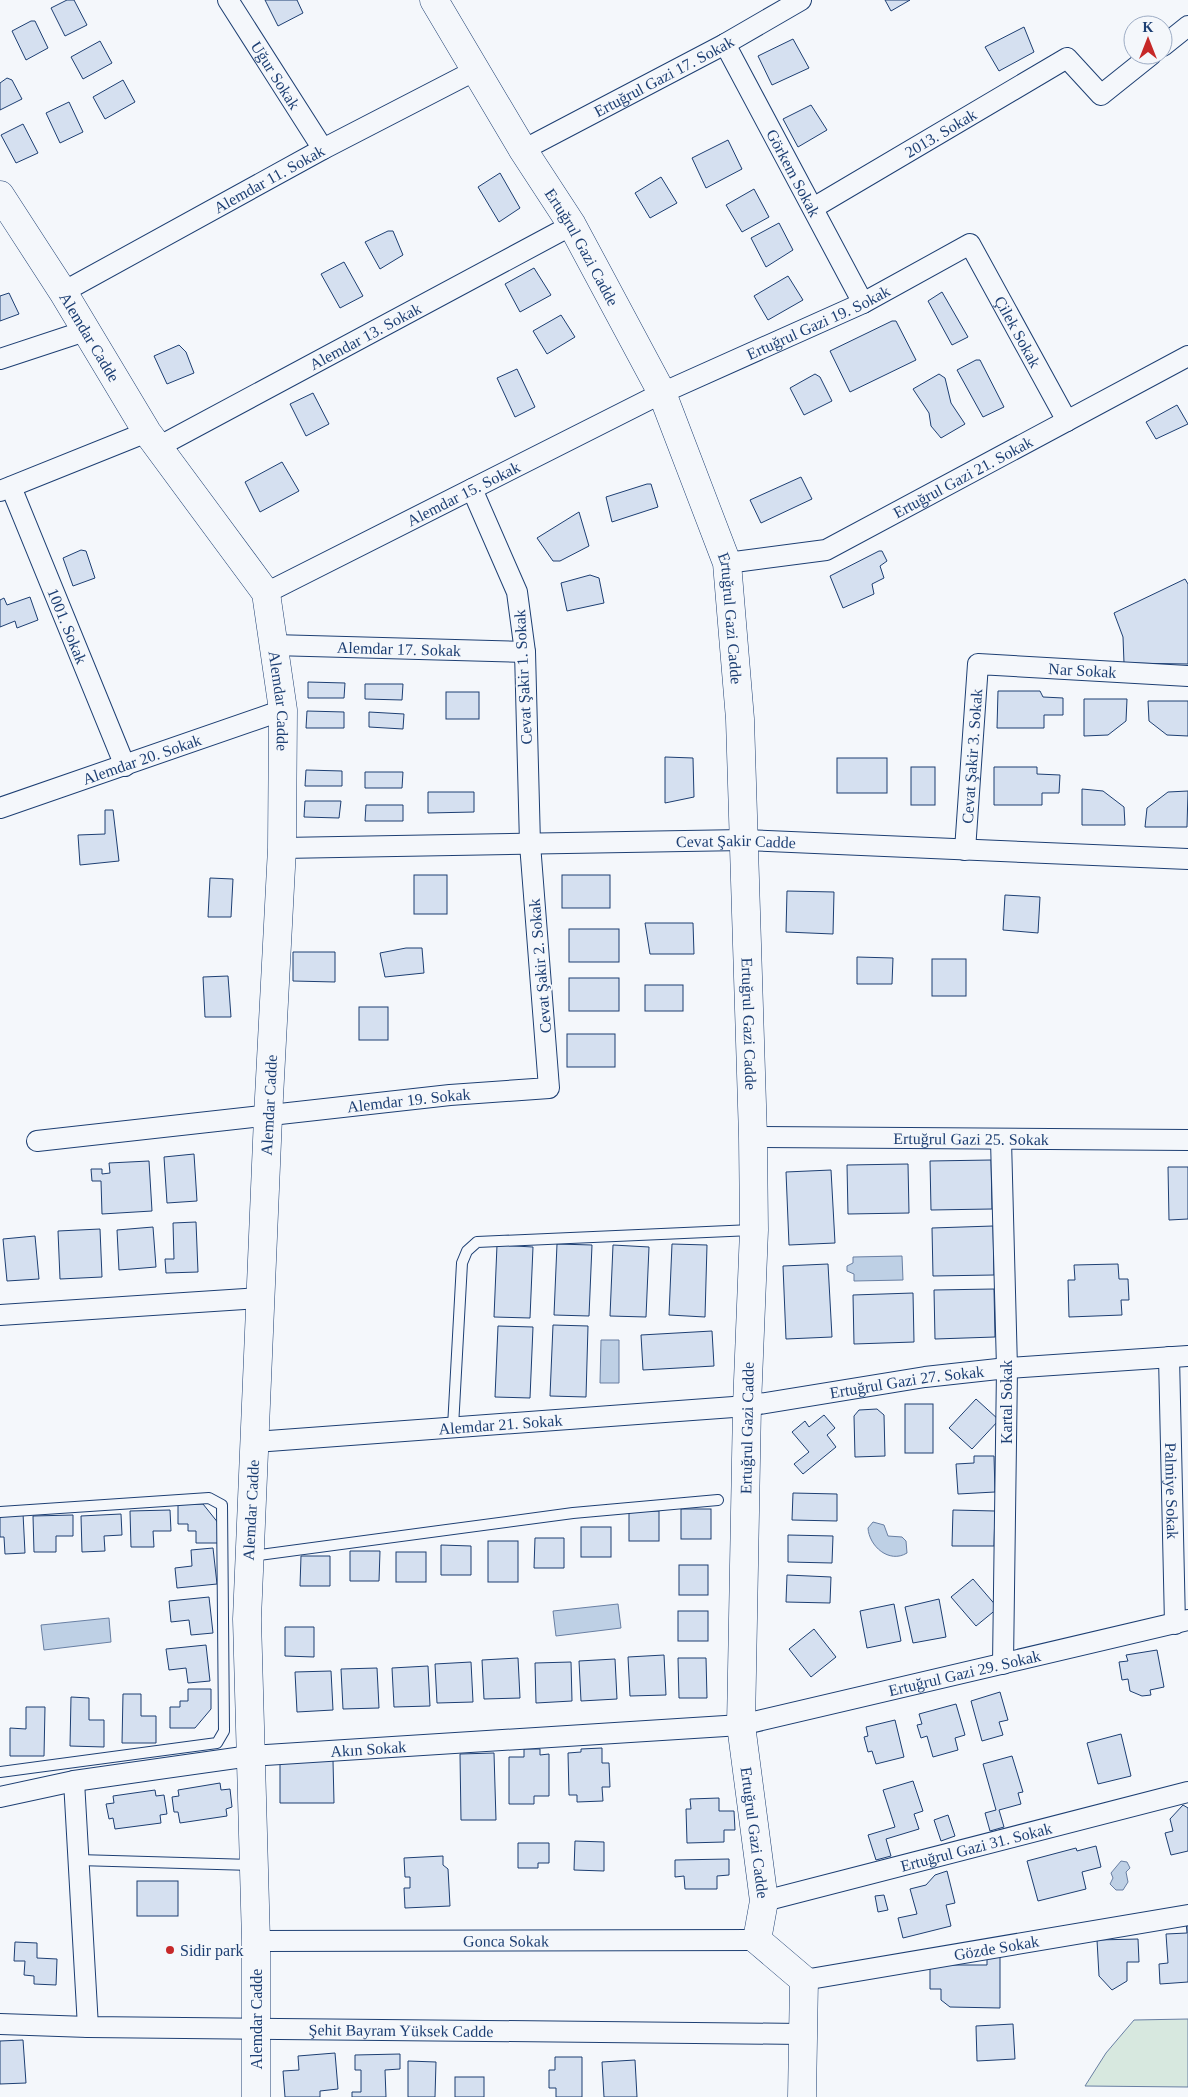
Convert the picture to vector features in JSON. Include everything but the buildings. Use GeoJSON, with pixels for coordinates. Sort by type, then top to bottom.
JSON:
{"type":"FeatureCollection","features":[{"type":"Feature","properties":{"kind":"street","name":"Uğur Sokak"},"geometry":{"type":"LineString","coordinates":[[228,0],[323,149]]}},
{"type":"Feature","properties":{"kind":"street","name":"Ertuğrul Gazi Cadde"},"geometry":{"type":"LineString","coordinates":[[434,0],[523,150],[572,225],[662,393],[727,563],[740,719],[753,1137],[754,1230],[747,1406],[741,1725],[764,1901],[757,1940]]}},
{"type":"Feature","properties":{"kind":"street","name":"Ertuğrul Gazi 17. Sokak"},"geometry":{"type":"LineString","coordinates":[[523,150],[725,44],[801,0]]}},
{"type":"Feature","properties":{"kind":"street"},"geometry":{"type":"LineString","coordinates":[[1173,38],[1188,26]]}},
{"type":"Feature","properties":{"kind":"street","name":"Görkem Sokak"},"geometry":{"type":"LineString","coordinates":[[725,44],[863,303]]}},
{"type":"Feature","properties":{"kind":"street","name":"2013. Sokak"},"geometry":{"type":"LineString","coordinates":[[813,208],[1066,58],[1101,95],[1138,65]]}},
{"type":"Feature","properties":{"kind":"street","name":"Alemdar 11. Sokak"},"geometry":{"type":"LineString","coordinates":[[63,292],[323,149],[476,70]]}},
{"type":"Feature","properties":{"kind":"street","name":"Alemdar Cadde"},"geometry":{"type":"LineString","coordinates":[[0,195],[63,292],[152,440],[266,593],[283,710],[282,848],[268,1116],[255,1442],[248,1556],[252,1865],[256,1941],[256,2097]]}},
{"type":"Feature","properties":{"kind":"street","name":"Alemdar 13. Sokak"},"geometry":{"type":"LineString","coordinates":[[6,489],[152,440],[572,225]]}},
{"type":"Feature","properties":{"kind":"street","name":"Ertuğrul Gazi 19. Sokak"},"geometry":{"type":"LineString","coordinates":[[662,393],[863,303],[970,244]]}},
{"type":"Feature","properties":{"kind":"street","name":"Çilek Sokak"},"geometry":{"type":"LineString","coordinates":[[970,244],[1066,421]]}},
{"type":"Feature","properties":{"kind":"street"},"geometry":{"type":"LineString","coordinates":[[0,359],[85,330]]}},
{"type":"Feature","properties":{"kind":"street","name":"Ertuğrul Gazi 21. Sokak"},"geometry":{"type":"LineString","coordinates":[[727,563],[826,550],[1188,356]]}},
{"type":"Feature","properties":{"kind":"street","name":"Alemdar 15. Sokak"},"geometry":{"type":"LineString","coordinates":[[266,593],[662,393]]}},
{"type":"Feature","properties":{"kind":"street","name":"Cevat Şakir 1. Sokak"},"geometry":{"type":"LineString","coordinates":[[472,488],[517,592],[524,652],[530,844]]}},
{"type":"Feature","properties":{"kind":"street","name":"1001. Sokak"},"geometry":{"type":"LineString","coordinates":[[6,489],[125,766]]}},
{"type":"Feature","properties":{"kind":"street","name":"Alemdar 17. Sokak"},"geometry":{"type":"LineString","coordinates":[[273,645],[524,652]]}},
{"type":"Feature","properties":{"kind":"street","name":"Nar Sokak"},"geometry":{"type":"LineString","coordinates":[[978,664],[1188,676]]}},
{"type":"Feature","properties":{"kind":"street","name":"Cevat Şakir 3. Sokak"},"geometry":{"type":"LineString","coordinates":[[965,850],[978,664]]}},
{"type":"Feature","properties":{"kind":"street","name":"Alemdar 20. Sokak"},"geometry":{"type":"LineString","coordinates":[[0,808],[283,710]]}},
{"type":"Feature","properties":{"kind":"street","name":"Cevat Şakir Cadde"},"geometry":{"type":"LineString","coordinates":[[282,848],[744,840],[1188,860]]}},
{"type":"Feature","properties":{"kind":"street","name":"Cevat Şakir 2. Sokak"},"geometry":{"type":"LineString","coordinates":[[530,844],[549,1088]]}},
{"type":"Feature","properties":{"kind":"street","name":"Alemdar 19. Sokak"},"geometry":{"type":"LineString","coordinates":[[37,1141],[450,1094],[549,1088]]}},
{"type":"Feature","properties":{"kind":"street","name":"Ertuğrul Gazi 25. Sokak"},"geometry":{"type":"LineString","coordinates":[[753,1137],[1188,1140]]}},
{"type":"Feature","properties":{"kind":"street","name":"Kartal Sokak"},"geometry":{"type":"LineString","coordinates":[[1001,1140],[1007,1368],[1003,1664]]}},
{"type":"Feature","properties":{"kind":"street"},"geometry":{"type":"LineString","coordinates":[[0,1315],[261,1298]]}},
{"type":"Feature","properties":{"kind":"street","name":"Ertuğrul Gazi 27. Sokak"},"geometry":{"type":"LineString","coordinates":[[747,1406],[925,1376],[1007,1368],[1178,1357]]}},
{"type":"Feature","properties":{"kind":"street","name":"Palmiye Sokak"},"geometry":{"type":"LineString","coordinates":[[1178,1357],[1182,1622]]}},
{"type":"Feature","properties":{"kind":"street","name":"Alemdar 21. Sokak"},"geometry":{"type":"LineString","coordinates":[[255,1442],[747,1406]]}},
{"type":"Feature","properties":{"kind":"street","name":"Ertuğrul Gazi 29. Sokak"},"geometry":{"type":"LineString","coordinates":[[741,1725],[1182,1622]]}},
{"type":"Feature","properties":{"kind":"street","name":"Akın Sokak"},"geometry":{"type":"LineString","coordinates":[[0,1797],[73,1771],[250,1756],[741,1725]]}},
{"type":"Feature","properties":{"kind":"street"},"geometry":{"type":"LineString","coordinates":[[73,1771],[88,2027]]}},
{"type":"Feature","properties":{"kind":"street","name":"Ertuğrul Gazi 31. Sokak"},"geometry":{"type":"LineString","coordinates":[[764,1901],[1188,1792]]}},
{"type":"Feature","properties":{"kind":"street","name":"Gözde Sokak"},"geometry":{"type":"LineString","coordinates":[[804,1980],[1188,1915]]}},
{"type":"Feature","properties":{"kind":"street"},"geometry":{"type":"LineString","coordinates":[[757,1940],[804,1980],[802,2097]]}},
{"type":"Feature","properties":{"kind":"street","name":"Gonca Sokak"},"geometry":{"type":"LineString","coordinates":[[256,1941],[757,1940]]}},
{"type":"Feature","properties":{"kind":"street","name":"Şehit Bayram Yüksek Cadde"},"geometry":{"type":"LineString","coordinates":[[0,2024],[88,2027],[802,2034]]}},
{"type":"Feature","properties":{"kind":"lane"},"geometry":{"type":"LineString","coordinates":[[453,1427],[462,1263],[467,1251],[477,1242],[754,1230]]}},
{"type":"Feature","properties":{"kind":"lane"},"geometry":{"type":"LineString","coordinates":[[0,1512],[209,1498],[222,1505],[224,1731],[216,1743],[73,1771],[0,1772]]}},
{"type":"Feature","properties":{"kind":"lane"},"geometry":{"type":"LineString","coordinates":[[248,1556],[573,1513],[718,1500]]}},
{"type":"Feature","properties":{"kind":"lane"},"geometry":{"type":"LineString","coordinates":[[78,1860],[252,1865]]}},
{"type":"Feature","properties":{"kind":"shaded area"},"geometry":{"type":"Polygon","coordinates":[[[1188,2019],[1188,2087],[1085,2086],[1106,2053],[1134,2020],[1188,2019]]]}},
{"type":"Feature","properties":{"kind":"water"},"geometry":{"type":"Polygon","coordinates":[[[902,1256],[903,1280],[854,1281],[854,1274],[847,1271],[847,1266],[853,1263],[853,1257],[902,1256]]]}},
{"type":"Feature","properties":{"kind":"water"},"geometry":{"type":"Polygon","coordinates":[[[601,1340],[619,1340],[619,1383],[600,1383],[601,1340]]]}},
{"type":"Feature","properties":{"kind":"water"},"geometry":{"type":"Polygon","coordinates":[[[873,1522],[884,1525],[888,1536],[902,1537],[906,1541],[907,1553],[900,1556],[887,1555],[876,1547],[869,1535],[868,1528],[873,1522]]]}},
{"type":"Feature","properties":{"kind":"water"},"geometry":{"type":"Polygon","coordinates":[[[618,1604],[621,1628],[556,1636],[553,1611],[618,1604]]]}},
{"type":"Feature","properties":{"kind":"water"},"geometry":{"type":"Polygon","coordinates":[[[109,1618],[111,1642],[44,1650],[41,1625],[109,1618]]]}},
{"type":"Feature","properties":{"kind":"water"},"geometry":{"type":"Polygon","coordinates":[[[1121,1861],[1127,1862],[1130,1868],[1126,1872],[1128,1882],[1123,1890],[1116,1890],[1110,1884],[1113,1878],[1111,1873],[1121,1861]]]}},
{"type":"Feature","properties":{"kind":"place","name":"Sidir park"},"geometry":{"type":"Point","coordinates":[170,1950]}}]}
